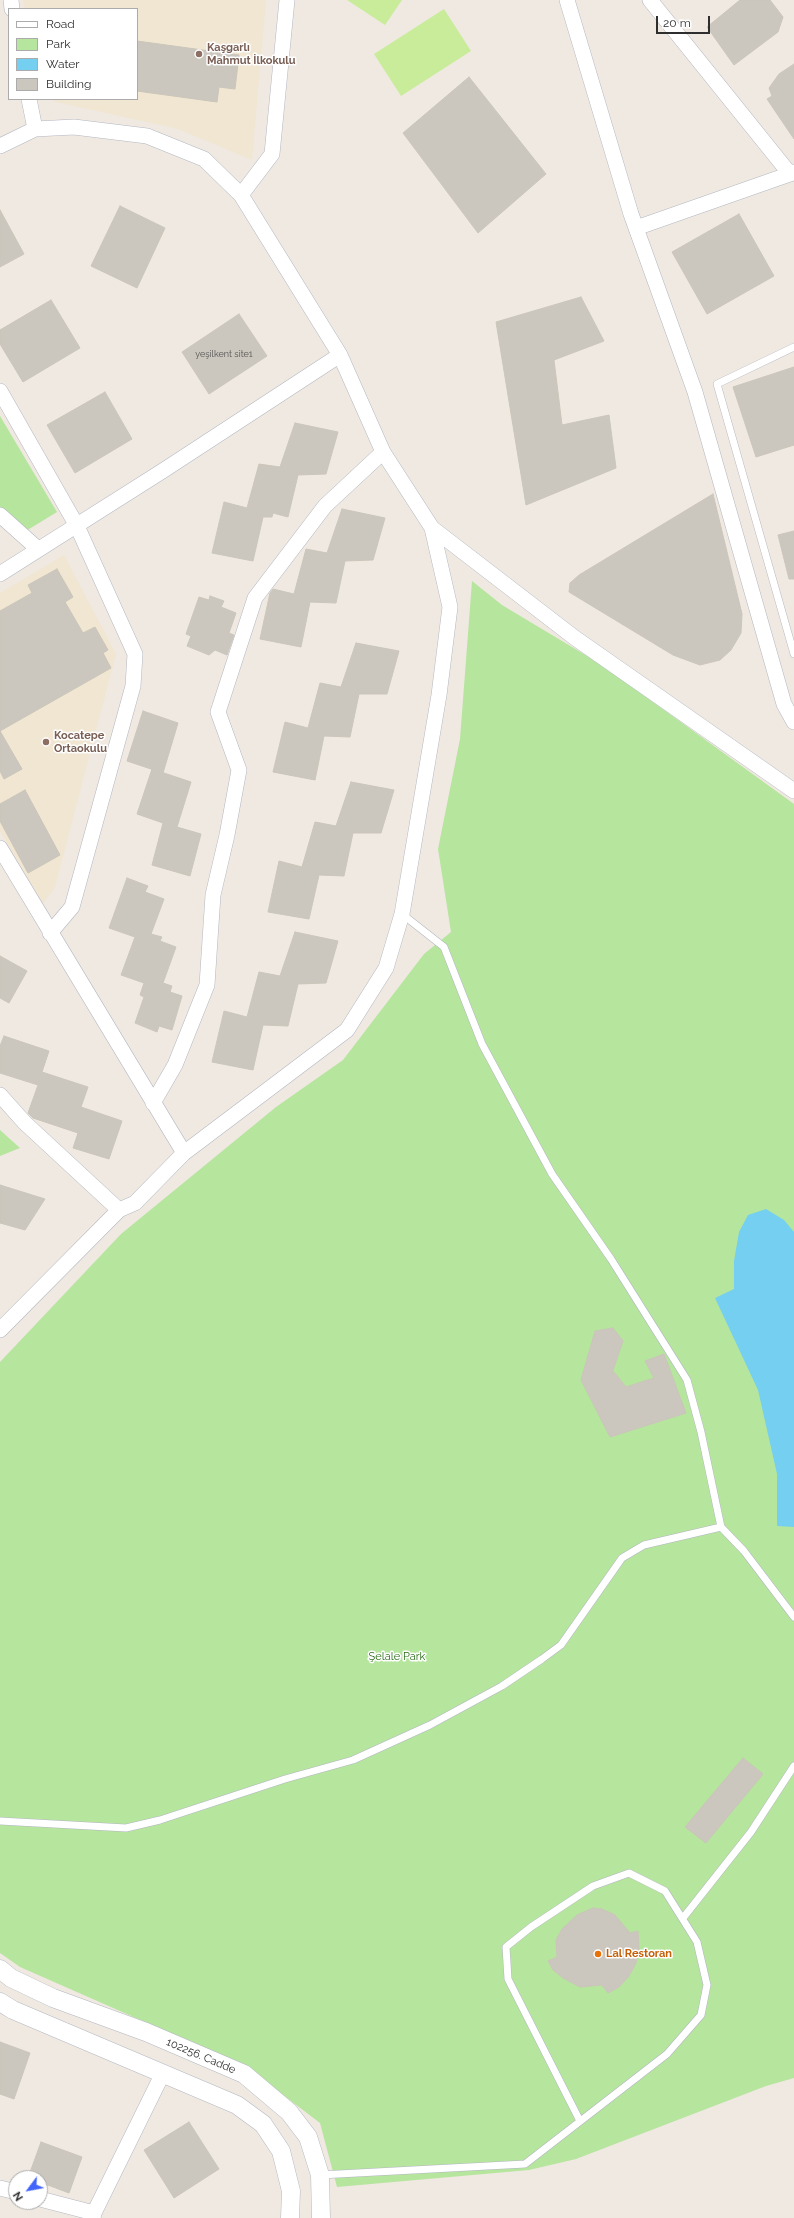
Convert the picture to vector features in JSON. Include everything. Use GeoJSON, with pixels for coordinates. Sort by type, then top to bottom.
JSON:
{"type":"FeatureCollection","features":[{"type":"Feature","properties":{"kind":"street"},"geometry":{"type":"LineString","coordinates":[[241,196],[272,154],[286,0]]}},
{"type":"Feature","properties":{"kind":"street"},"geometry":{"type":"LineString","coordinates":[[567,0],[636,228],[695,392],[784,704],[794,722]]}},
{"type":"Feature","properties":{"kind":"street"},"geometry":{"type":"LineString","coordinates":[[636,228],[792,173],[650,0]]}},
{"type":"Feature","properties":{"kind":"street"},"geometry":{"type":"LineString","coordinates":[[29,100],[35,130]]}},
{"type":"Feature","properties":{"kind":"street"},"geometry":{"type":"LineString","coordinates":[[0,146],[35,130],[74,127],[147,136],[204,159],[241,196],[340,356],[384,452],[432,528],[450,607],[439,695],[402,914],[386,968],[347,1030],[184,1153],[135,1203],[119,1210],[0,1330]]}},
{"type":"Feature","properties":{"kind":"street"},"geometry":{"type":"LineString","coordinates":[[0,574],[340,356]]}},
{"type":"Feature","properties":{"kind":"street"},"geometry":{"type":"LineString","coordinates":[[0,391],[77,526],[135,654],[133,686],[72,907],[50,934]]}},
{"type":"Feature","properties":{"kind":"street"},"geometry":{"type":"LineString","coordinates":[[154,1103],[175,1065],[207,985],[213,895],[227,835],[239,770],[218,712],[255,598],[325,506],[384,452]]}},
{"type":"Feature","properties":{"kind":"street"},"geometry":{"type":"LineString","coordinates":[[0,516],[38,549]]}},
{"type":"Feature","properties":{"kind":"street"},"geometry":{"type":"LineString","coordinates":[[432,528],[575,638],[794,791]]}},
{"type":"Feature","properties":{"kind":"street"},"geometry":{"type":"LineString","coordinates":[[0,848],[50,934],[184,1153]]}},
{"type":"Feature","properties":{"kind":"street"},"geometry":{"type":"LineString","coordinates":[[0,1095],[26,1123],[119,1210]]}},
{"type":"Feature","properties":{"kind":"street","name":"102256. Cadde"},"geometry":{"type":"LineString","coordinates":[[0,1970],[11,1978],[53,1998],[146,2032],[244,2074],[289,2112],[308,2137],[320,2175],[321,2218]]}},
{"type":"Feature","properties":{"kind":"street"},"geometry":{"type":"LineString","coordinates":[[0,2002],[14,2010],[162,2075],[237,2105],[263,2124],[281,2151],[291,2191],[290,2218]]}},
{"type":"Feature","properties":{"kind":"street"},"geometry":{"type":"LineString","coordinates":[[48,2201],[93,2215],[162,2075]]}},
{"type":"Feature","properties":{"kind":"lane"},"geometry":{"type":"LineString","coordinates":[[794,347],[717,384],[794,654]]}},
{"type":"Feature","properties":{"kind":"lane"},"geometry":{"type":"LineString","coordinates":[[402,914],[444,947],[482,1044],[552,1174],[611,1259],[687,1380],[700,1432],[720,1527],[744,1551],[794,1617]]}},
{"type":"Feature","properties":{"kind":"lane"},"geometry":{"type":"LineString","coordinates":[[0,1821],[126,1828],[160,1820],[285,1779],[353,1760],[430,1726],[502,1686],[561,1645],[622,1558],[644,1545],[720,1527]]}},
{"type":"Feature","properties":{"kind":"lane"},"geometry":{"type":"LineString","coordinates":[[683,1918],[751,1832],[794,1766]]}},
{"type":"Feature","properties":{"kind":"lane"},"geometry":{"type":"LineString","coordinates":[[320,2175],[525,2164],[667,2054],[702,2016],[707,1985],[697,1942],[665,1891],[629,1872],[593,1886],[531,1927],[506,1947],[508,1979],[580,2120]]}},
{"type":"Feature","properties":{"kind":"shaded area","name":"Kaşgarlı Mahmut İlkokulu"},"geometry":{"type":"Polygon","coordinates":[[[23,0],[266,0],[252,160],[178,129],[53,100],[138,100],[138,8],[25,8],[23,0]]]}},
{"type":"Feature","properties":{"kind":"shaded area","name":"Kocatepe Ortaokulu"},"geometry":{"type":"Polygon","coordinates":[[[64,555],[116,654],[55,887],[43,904],[0,831],[0,593],[64,555]]]}},
{"type":"Feature","properties":{"kind":"green space"},"geometry":{"type":"Polygon","coordinates":[[[347,0],[402,0],[385,25],[347,0]]]}},
{"type":"Feature","properties":{"kind":"green space"},"geometry":{"type":"Polygon","coordinates":[[[444,9],[471,51],[401,96],[374,54],[444,9]]]}},
{"type":"Feature","properties":{"kind":"green space"},"geometry":{"type":"Polygon","coordinates":[[[0,416],[57,512],[21,534],[0,515],[0,416]]]}},
{"type":"Feature","properties":{"kind":"green space","name":"Şelale Park"},"geometry":{"type":"Polygon","coordinates":[[[472,581],[502,605],[602,665],[794,804],[794,2078],[766,2086],[576,2159],[529,2170],[337,2187],[320,2123],[245,2066],[20,1967],[0,1953],[0,1362],[121,1234],[276,1107],[343,1060],[424,954],[451,932],[438,849],[460,739],[472,581]]]}},
{"type":"Feature","properties":{"kind":"green space"},"geometry":{"type":"Polygon","coordinates":[[[0,1130],[20,1148],[0,1156],[0,1130]]]}},
{"type":"Feature","properties":{"kind":"water"},"geometry":{"type":"Polygon","coordinates":[[[766,1209],[784,1220],[794,1232],[794,1527],[777,1526],[777,1474],[758,1390],[715,1298],[734,1289],[734,1261],[739,1232],[748,1215],[766,1209]]]}},
{"type":"Feature","properties":{"kind":"building"},"geometry":{"type":"Polygon","coordinates":[[[740,0],[770,0],[783,17],[778,32],[734,65],[707,27],[740,0]]]}},
{"type":"Feature","properties":{"kind":"building"},"geometry":{"type":"Polygon","coordinates":[[[138,41],[239,55],[235,89],[219,87],[217,102],[138,91],[138,41]]]}},
{"type":"Feature","properties":{"kind":"building"},"geometry":{"type":"Polygon","coordinates":[[[794,64],[794,139],[767,99],[772,96],[769,88],[779,74],[794,64]]]}},
{"type":"Feature","properties":{"kind":"building"},"geometry":{"type":"Polygon","coordinates":[[[469,77],[546,174],[478,233],[403,133],[469,77]]]}},
{"type":"Feature","properties":{"kind":"building"},"geometry":{"type":"Polygon","coordinates":[[[120,206],[165,228],[137,288],[91,266],[120,206]]]}},
{"type":"Feature","properties":{"kind":"building"},"geometry":{"type":"Polygon","coordinates":[[[0,210],[24,254],[0,267],[0,210]]]}},
{"type":"Feature","properties":{"kind":"building"},"geometry":{"type":"Polygon","coordinates":[[[739,214],[774,276],[707,314],[672,252],[739,214]]]}},
{"type":"Feature","properties":{"kind":"building"},"geometry":{"type":"Polygon","coordinates":[[[581,297],[604,341],[554,360],[562,425],[609,415],[616,468],[526,505],[496,322],[581,297]]]}},
{"type":"Feature","properties":{"kind":"building"},"geometry":{"type":"Polygon","coordinates":[[[51,300],[80,348],[23,382],[0,344],[0,330],[51,300]]]}},
{"type":"Feature","properties":{"kind":"building"},"geometry":{"type":"Polygon","coordinates":[[[239,314],[267,356],[209,394],[182,352],[239,314]]]}},
{"type":"Feature","properties":{"kind":"building"},"geometry":{"type":"Polygon","coordinates":[[[794,367],[794,445],[756,457],[733,387],[794,367]]]}},
{"type":"Feature","properties":{"kind":"building"},"geometry":{"type":"Polygon","coordinates":[[[105,392],[132,439],[75,473],[47,425],[105,392]]]}},
{"type":"Feature","properties":{"kind":"building"},"geometry":{"type":"Polygon","coordinates":[[[295,423],[338,432],[326,474],[298,475],[288,517],[273,513],[272,517],[263,517],[253,561],[212,553],[224,502],[247,508],[259,464],[280,467],[295,423]]]}},
{"type":"Feature","properties":{"kind":"building"},"geometry":{"type":"Polygon","coordinates":[[[713,494],[742,614],[741,633],[731,650],[720,660],[700,665],[673,655],[569,592],[570,583],[579,575],[713,494]]]}},
{"type":"Feature","properties":{"kind":"building"},"geometry":{"type":"Polygon","coordinates":[[[342,509],[385,518],[373,560],[345,561],[336,603],[310,602],[301,647],[260,639],[270,593],[273,589],[294,594],[306,549],[327,553],[342,509]]]}},
{"type":"Feature","properties":{"kind":"building"},"geometry":{"type":"Polygon","coordinates":[[[794,531],[794,579],[789,579],[778,535],[794,531]]]}},
{"type":"Feature","properties":{"kind":"building"},"geometry":{"type":"Polygon","coordinates":[[[57,569],[73,597],[65,602],[83,633],[95,627],[108,650],[103,653],[111,668],[0,731],[0,611],[32,593],[28,585],[57,569]]]}},
{"type":"Feature","properties":{"kind":"building"},"geometry":{"type":"Polygon","coordinates":[[[210,596],[224,601],[221,607],[236,613],[229,633],[234,635],[227,655],[215,650],[209,655],[187,646],[191,636],[186,634],[199,597],[209,600],[210,596]]]}},
{"type":"Feature","properties":{"kind":"building"},"geometry":{"type":"Polygon","coordinates":[[[356,643],[399,651],[387,694],[359,694],[350,737],[324,736],[315,780],[273,772],[285,722],[308,728],[320,683],[341,687],[356,643]]]}},
{"type":"Feature","properties":{"kind":"building"},"geometry":{"type":"Polygon","coordinates":[[[143,711],[178,723],[163,773],[127,761],[143,711]]]}},
{"type":"Feature","properties":{"kind":"building"},"geometry":{"type":"Polygon","coordinates":[[[0,731],[22,769],[4,779],[0,771],[0,731]]]}},
{"type":"Feature","properties":{"kind":"building"},"geometry":{"type":"Polygon","coordinates":[[[152,769],[191,782],[177,827],[201,834],[190,876],[152,865],[163,823],[137,814],[152,769]]]}},
{"type":"Feature","properties":{"kind":"building"},"geometry":{"type":"Polygon","coordinates":[[[351,782],[394,790],[381,833],[353,833],[344,876],[319,875],[309,919],[268,912],[279,861],[302,867],[315,822],[336,826],[351,782]]]}},
{"type":"Feature","properties":{"kind":"building"},"geometry":{"type":"Polygon","coordinates":[[[25,790],[60,855],[28,873],[0,821],[0,804],[25,790]]]}},
{"type":"Feature","properties":{"kind":"building"},"geometry":{"type":"Polygon","coordinates":[[[127,878],[148,886],[145,892],[164,899],[151,934],[162,937],[160,941],[176,947],[163,983],[172,986],[170,992],[182,996],[172,1030],[159,1026],[157,1032],[135,1023],[144,997],[140,995],[144,983],[121,975],[135,937],[109,928],[127,878]]]}},
{"type":"Feature","properties":{"kind":"building"},"geometry":{"type":"Polygon","coordinates":[[[295,932],[338,941],[326,983],[298,984],[288,1026],[263,1025],[253,1070],[212,1062],[224,1011],[247,1017],[259,972],[280,976],[295,932]]]}},
{"type":"Feature","properties":{"kind":"building"},"geometry":{"type":"Polygon","coordinates":[[[0,956],[27,971],[9,1003],[0,998],[0,956]]]}},
{"type":"Feature","properties":{"kind":"building"},"geometry":{"type":"Polygon","coordinates":[[[4,1036],[49,1051],[42,1072],[88,1087],[81,1107],[122,1121],[109,1159],[73,1148],[78,1133],[33,1118],[28,1113],[38,1085],[0,1073],[0,1046],[4,1036]]]}},
{"type":"Feature","properties":{"kind":"building"},"geometry":{"type":"Polygon","coordinates":[[[0,1185],[45,1199],[25,1230],[0,1223],[0,1185]]]}},
{"type":"Feature","properties":{"kind":"building"},"geometry":{"type":"Polygon","coordinates":[[[613,1328],[623,1341],[612,1373],[614,1372],[626,1387],[654,1378],[645,1361],[664,1354],[686,1413],[610,1437],[581,1380],[595,1331],[613,1328]]]}},
{"type":"Feature","properties":{"kind":"building"},"geometry":{"type":"Polygon","coordinates":[[[743,1758],[763,1774],[706,1843],[685,1827],[743,1758]]]}},
{"type":"Feature","properties":{"kind":"building","name":"Lal Restoran"},"geometry":{"type":"Polygon","coordinates":[[[593,1908],[602,1909],[615,1915],[630,1933],[638,1931],[639,1950],[636,1963],[629,1976],[619,1987],[608,1993],[602,1985],[580,1987],[563,1978],[553,1970],[548,1961],[557,1957],[556,1940],[562,1929],[577,1915],[593,1908]]]}},
{"type":"Feature","properties":{"kind":"building"},"geometry":{"type":"Polygon","coordinates":[[[0,2042],[30,2053],[14,2099],[0,2094],[0,2042]]]}},
{"type":"Feature","properties":{"kind":"building"},"geometry":{"type":"Polygon","coordinates":[[[189,2122],[219,2169],[174,2198],[144,2150],[189,2122]]]}},
{"type":"Feature","properties":{"kind":"building"},"geometry":{"type":"Polygon","coordinates":[[[41,2142],[82,2157],[69,2193],[48,2185],[48,2170],[31,2170],[41,2142]]]}},
{"type":"Feature","properties":{"kind":"place","name":"Kaşgarlı Mahmut İlkokulu"},"geometry":{"type":"Point","coordinates":[199,54]}},
{"type":"Feature","properties":{"kind":"place","name":"Kocatepe Ortaokulu"},"geometry":{"type":"Point","coordinates":[46,742]}},
{"type":"Feature","properties":{"kind":"place","name":"Lal Restoran"},"geometry":{"type":"Point","coordinates":[598,1954]}}]}
